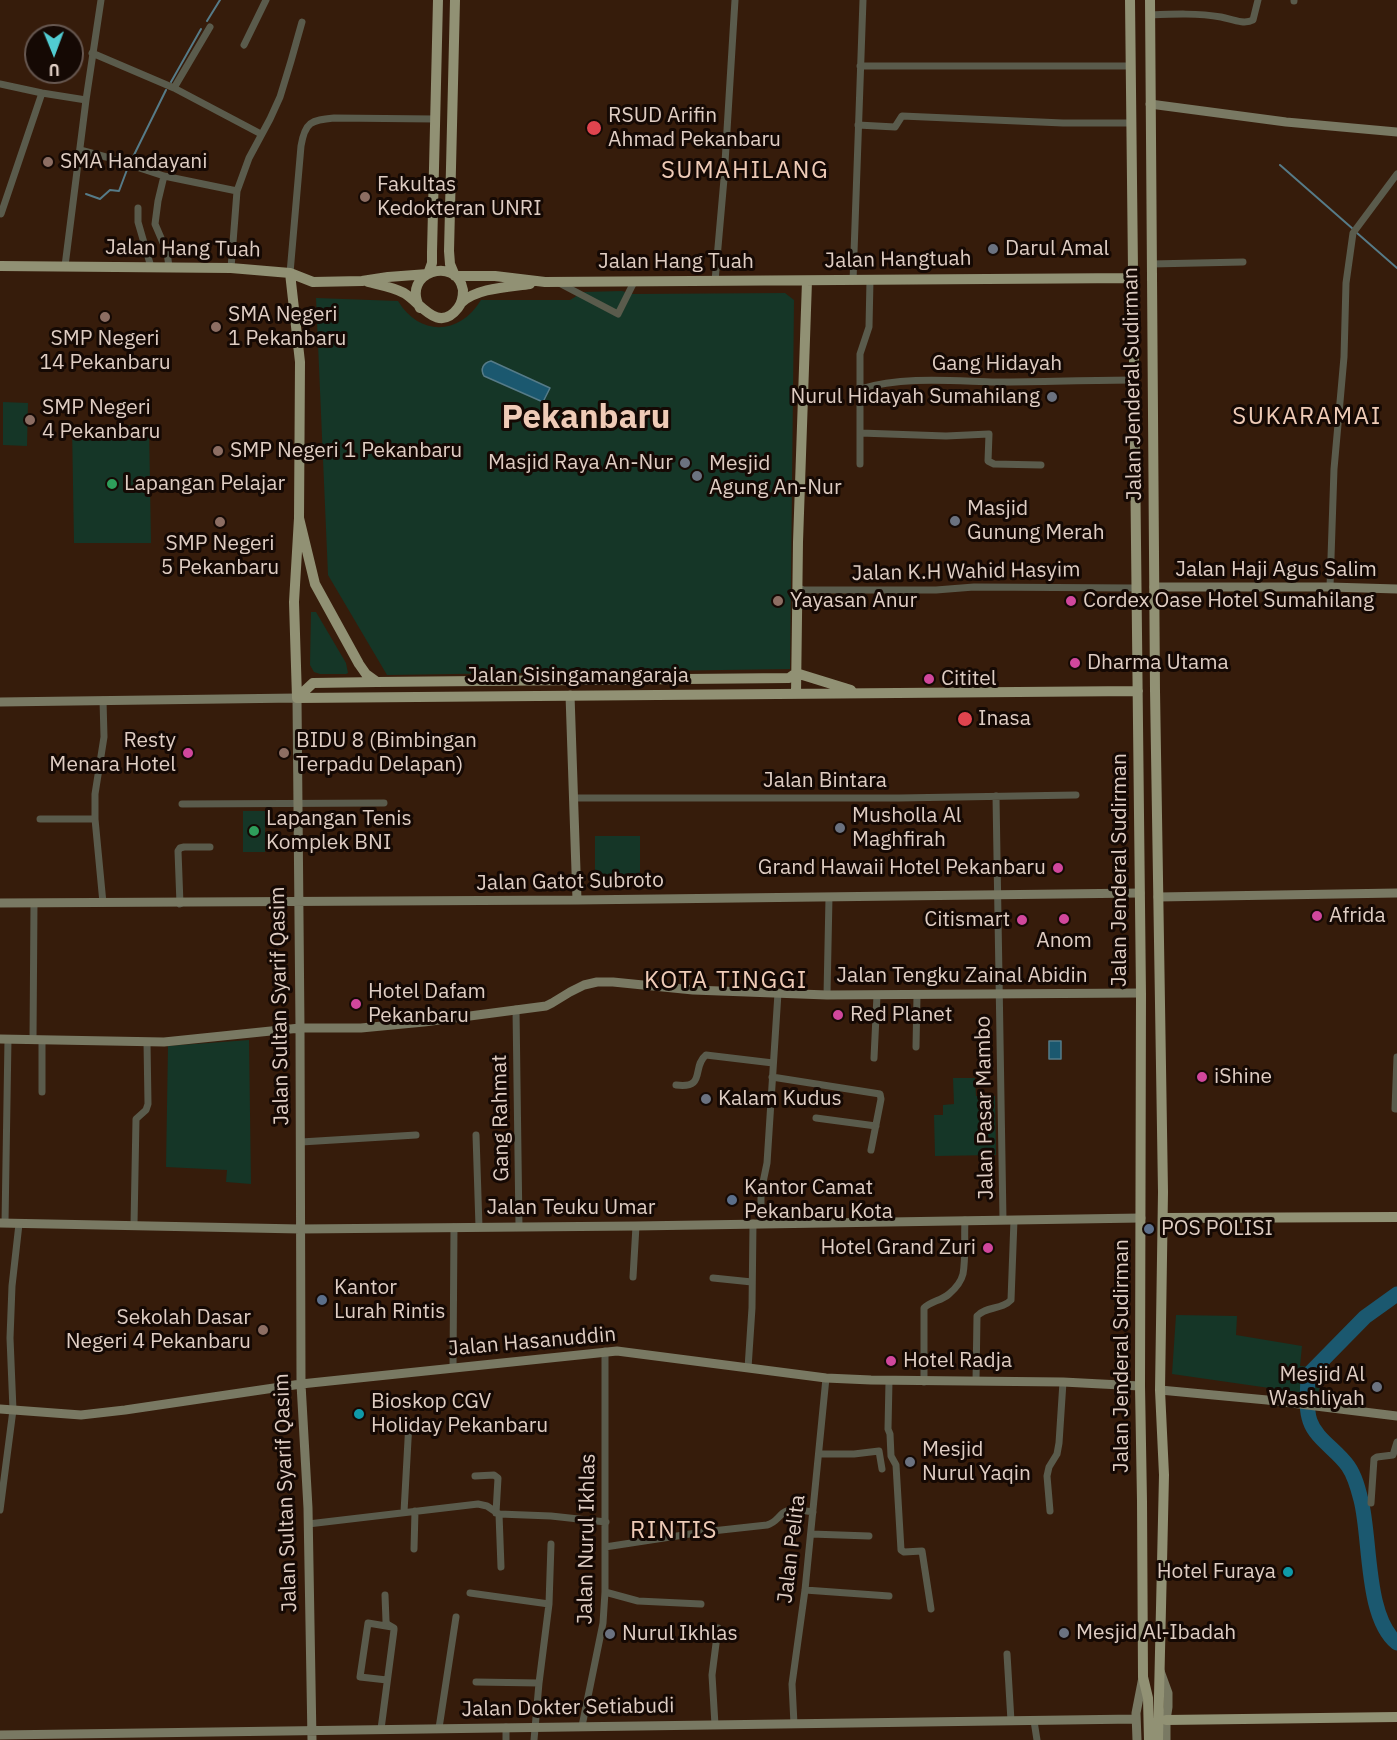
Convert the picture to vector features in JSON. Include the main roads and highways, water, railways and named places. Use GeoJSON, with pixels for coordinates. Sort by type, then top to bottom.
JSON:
{"type":"FeatureCollection","features":[{"type":"Feature","properties":{"kind":"main road"},"geometry":{"type":"LineString","coordinates":[[428,274],[432,252],[438,0]]}},
{"type":"Feature","properties":{"kind":"main road"},"geometry":{"type":"LineString","coordinates":[[454,276],[440,271],[428,274],[422,279],[417,288],[416,298],[420,308],[433,316],[443,317],[452,314],[461,303],[463,293],[462,286],[451,270],[449,252],[455,0]]}},
{"type":"Feature","properties":{"kind":"main road","name":"Jalan Jenderal Sudirman"},"geometry":{"type":"LineString","coordinates":[[1130,0],[1141,993],[1140,1386],[1143,1677],[1153,1701],[1158,1740]]}},
{"type":"Feature","properties":{"kind":"main road","name":"Jalan Jenderal Sudirman"},"geometry":{"type":"LineString","coordinates":[[1149,1740],[1153,1701],[1160,1671],[1164,1475],[1160,1390],[1163,1192],[1154,587],[1150,0]]}},
{"type":"Feature","properties":{"kind":"main road","name":"Jalan Hang Tuah"},"geometry":{"type":"LineString","coordinates":[[0,267],[231,268],[290,273],[313,282],[362,281],[428,274]]}},
{"type":"Feature","properties":{"kind":"main road","name":"Jalan Sultan Syarif Qasim"},"geometry":{"type":"LineString","coordinates":[[290,273],[300,362],[299,518],[294,602],[297,698]]}},
{"type":"Feature","properties":{"kind":"main road","name":"Jalan Hang Tuah"},"geometry":{"type":"LineString","coordinates":[[454,276],[495,276],[545,282],[807,281]]}},
{"type":"Feature","properties":{"kind":"main road","name":"Jalan Hangtuah"},"geometry":{"type":"LineString","coordinates":[[807,281],[1134,278]]}},
{"type":"Feature","properties":{"kind":"main road","name":"Jalan Hang Tuah"},"geometry":{"type":"LineString","coordinates":[[362,281],[390,287],[404,293],[420,308]]}},
{"type":"Feature","properties":{"kind":"main road"},"geometry":{"type":"LineString","coordinates":[[796,694],[797,587],[807,281]]}},
{"type":"Feature","properties":{"kind":"main road","name":"Jalan Hang Tuah"},"geometry":{"type":"LineString","coordinates":[[461,303],[474,294],[545,282]]}},
{"type":"Feature","properties":{"kind":"main road"},"geometry":{"type":"LineString","coordinates":[[299,518],[315,584],[359,664],[366,674],[377,682]]}},
{"type":"Feature","properties":{"kind":"main road","name":"Jalan Sisingamangaraja"},"geometry":{"type":"LineString","coordinates":[[297,698],[314,683],[789,678],[796,673],[860,693]]}},
{"type":"Feature","properties":{"kind":"main road"},"geometry":{"type":"LineString","coordinates":[[546,681],[570,695]]}},
{"type":"Feature","properties":{"kind":"main road","name":"Jalan Sisingamangaraja"},"geometry":{"type":"LineString","coordinates":[[297,698],[1138,691]]}},
{"type":"Feature","properties":{"kind":"main road"},"geometry":{"type":"LineString","coordinates":[[1141,1193],[1147,1201],[1154,1202],[1163,1192]]}},
{"type":"Feature","properties":{"kind":"main road"},"geometry":{"type":"LineString","coordinates":[[1141,1230],[1144,1223],[1150,1220],[1163,1224],[1397,1217]]}},
{"type":"Feature","properties":{"kind":"main road"},"geometry":{"type":"LineString","coordinates":[[1166,1720],[1397,1717]]}},
{"type":"Feature","properties":{"kind":"water"},"geometry":{"type":"Polygon","coordinates":[[[491,361],[550,388],[543,402],[484,376],[483,367],[491,361]]]}},
{"type":"Feature","properties":{"kind":"water"},"geometry":{"type":"Polygon","coordinates":[[[1049,1041],[1061,1041],[1061,1059],[1049,1059],[1049,1041]]]}},
{"type":"Feature","properties":{"kind":"waterway"},"geometry":{"type":"LineString","coordinates":[[207,21],[220,0]]}},
{"type":"Feature","properties":{"kind":"waterway"},"geometry":{"type":"LineString","coordinates":[[171,82],[201,29]]}},
{"type":"Feature","properties":{"kind":"waterway"},"geometry":{"type":"LineString","coordinates":[[130,163],[166,90]]}},
{"type":"Feature","properties":{"kind":"waterway"},"geometry":{"type":"LineString","coordinates":[[1280,165],[1353,229]]}},
{"type":"Feature","properties":{"kind":"waterway"},"geometry":{"type":"LineString","coordinates":[[86,194],[100,199],[110,190],[119,191],[128,167]]}},
{"type":"Feature","properties":{"kind":"waterway"},"geometry":{"type":"LineString","coordinates":[[1357,233],[1397,268]]}},
{"type":"Feature","properties":{"kind":"waterway"},"geometry":{"type":"LineString","coordinates":[[1397,1294],[1365,1317],[1308,1375],[1307,1398],[1308,1416],[1313,1427],[1343,1460],[1356,1482],[1364,1516],[1374,1597],[1379,1615],[1387,1631],[1397,1643]]}},
{"type":"Feature","properties":{"kind":"place","name":"RSUD Arifin Ahmad Pekanbaru"},"geometry":{"type":"Point","coordinates":[594,128]}},
{"type":"Feature","properties":{"kind":"place","name":"SMA Handayani"},"geometry":{"type":"Point","coordinates":[48,162]}},
{"type":"Feature","properties":{"kind":"place","name":"Fakultas Kedokteran UNRI"},"geometry":{"type":"Point","coordinates":[365,197]}},
{"type":"Feature","properties":{"kind":"place","name":"Darul Amal"},"geometry":{"type":"Point","coordinates":[993,249]}},
{"type":"Feature","properties":{"kind":"place","name":"SMP Negeri 14 Pekanbaru"},"geometry":{"type":"Point","coordinates":[105,317]}},
{"type":"Feature","properties":{"kind":"place","name":"SMA Negeri 1 Pekanbaru"},"geometry":{"type":"Point","coordinates":[216,327]}},
{"type":"Feature","properties":{"kind":"place","name":"Nurul Hidayah Sumahilang"},"geometry":{"type":"Point","coordinates":[1052,397]}},
{"type":"Feature","properties":{"kind":"place","name":"SMP Negeri 4 Pekanbaru"},"geometry":{"type":"Point","coordinates":[30,420]}},
{"type":"Feature","properties":{"kind":"place","name":"SMP Negeri 1 Pekanbaru"},"geometry":{"type":"Point","coordinates":[218,451]}},
{"type":"Feature","properties":{"kind":"place","name":"Masjid Raya An-Nur"},"geometry":{"type":"Point","coordinates":[685,463]}},
{"type":"Feature","properties":{"kind":"place","name":"Mesjid Agung An-Nur"},"geometry":{"type":"Point","coordinates":[697,476]}},
{"type":"Feature","properties":{"kind":"place","name":"Lapangan Pelajar"},"geometry":{"type":"Point","coordinates":[112,484]}},
{"type":"Feature","properties":{"kind":"place","name":"Masjid Gunung Merah"},"geometry":{"type":"Point","coordinates":[955,521]}},
{"type":"Feature","properties":{"kind":"place","name":"SMP Negeri 5 Pekanbaru"},"geometry":{"type":"Point","coordinates":[220,522]}},
{"type":"Feature","properties":{"kind":"place","name":"Yayasan Anur"},"geometry":{"type":"Point","coordinates":[778,601]}},
{"type":"Feature","properties":{"kind":"place","name":"Cordex Oase Hotel Sumahilang"},"geometry":{"type":"Point","coordinates":[1071,601]}},
{"type":"Feature","properties":{"kind":"place","name":"Dharma Utama"},"geometry":{"type":"Point","coordinates":[1075,663]}},
{"type":"Feature","properties":{"kind":"place","name":"Cititel"},"geometry":{"type":"Point","coordinates":[929,679]}},
{"type":"Feature","properties":{"kind":"place","name":"Inasa"},"geometry":{"type":"Point","coordinates":[965,719]}},
{"type":"Feature","properties":{"kind":"place","name":"Resty Menara Hotel"},"geometry":{"type":"Point","coordinates":[188,753]}},
{"type":"Feature","properties":{"kind":"place","name":"BIDU 8 (Bimbingan Terpadu Delapan)"},"geometry":{"type":"Point","coordinates":[284,753]}},
{"type":"Feature","properties":{"kind":"place","name":"Musholla Al Maghfirah"},"geometry":{"type":"Point","coordinates":[840,828]}},
{"type":"Feature","properties":{"kind":"place","name":"Lapangan Tenis Komplek BNI"},"geometry":{"type":"Point","coordinates":[254,831]}},
{"type":"Feature","properties":{"kind":"place","name":"Grand Hawaii Hotel Pekanbaru"},"geometry":{"type":"Point","coordinates":[1058,868]}},
{"type":"Feature","properties":{"kind":"place","name":"Afrida"},"geometry":{"type":"Point","coordinates":[1317,916]}},
{"type":"Feature","properties":{"kind":"place","name":"Anom"},"geometry":{"type":"Point","coordinates":[1064,919]}},
{"type":"Feature","properties":{"kind":"place","name":"Citismart"},"geometry":{"type":"Point","coordinates":[1022,920]}},
{"type":"Feature","properties":{"kind":"place","name":"Hotel Dafam Pekanbaru"},"geometry":{"type":"Point","coordinates":[356,1004]}},
{"type":"Feature","properties":{"kind":"place","name":"Red Planet"},"geometry":{"type":"Point","coordinates":[838,1015]}},
{"type":"Feature","properties":{"kind":"place","name":"iShine"},"geometry":{"type":"Point","coordinates":[1202,1077]}},
{"type":"Feature","properties":{"kind":"place","name":"Kalam Kudus"},"geometry":{"type":"Point","coordinates":[706,1099]}},
{"type":"Feature","properties":{"kind":"place","name":"Kantor Camat Pekanbaru Kota"},"geometry":{"type":"Point","coordinates":[732,1200]}},
{"type":"Feature","properties":{"kind":"place","name":"POS POLISI"},"geometry":{"type":"Point","coordinates":[1149,1229]}},
{"type":"Feature","properties":{"kind":"place","name":"Hotel Grand Zuri"},"geometry":{"type":"Point","coordinates":[988,1248]}},
{"type":"Feature","properties":{"kind":"place","name":"Kantor Lurah Rintis"},"geometry":{"type":"Point","coordinates":[322,1300]}},
{"type":"Feature","properties":{"kind":"place","name":"Sekolah Dasar Negeri 4 Pekanbaru"},"geometry":{"type":"Point","coordinates":[263,1330]}},
{"type":"Feature","properties":{"kind":"place","name":"Hotel Radja"},"geometry":{"type":"Point","coordinates":[891,1361]}},
{"type":"Feature","properties":{"kind":"place","name":"Mesjid Al Washliyah"},"geometry":{"type":"Point","coordinates":[1377,1387]}},
{"type":"Feature","properties":{"kind":"place","name":"Bioskop CGV Holiday Pekanbaru"},"geometry":{"type":"Point","coordinates":[359,1414]}},
{"type":"Feature","properties":{"kind":"place","name":"Mesjid Nurul Yaqin"},"geometry":{"type":"Point","coordinates":[910,1462]}},
{"type":"Feature","properties":{"kind":"place","name":"Hotel Furaya"},"geometry":{"type":"Point","coordinates":[1288,1572]}},
{"type":"Feature","properties":{"kind":"place","name":"Mesjid Al-Ibadah"},"geometry":{"type":"Point","coordinates":[1064,1633]}},
{"type":"Feature","properties":{"kind":"place","name":"Nurul Ikhlas"},"geometry":{"type":"Point","coordinates":[610,1634]}},
{"type":"Feature","properties":{"kind":"district","name":"SUMAHILANG"},"geometry":{"type":"Point","coordinates":[745,171]}},
{"type":"Feature","properties":{"kind":"district","name":"SUKARAMAI"},"geometry":{"type":"Point","coordinates":[1307,417]}},
{"type":"Feature","properties":{"kind":"district","name":"Pekanbaru"},"geometry":{"type":"Point","coordinates":[586,418]}},
{"type":"Feature","properties":{"kind":"district","name":"KOTA TINGGI"},"geometry":{"type":"Point","coordinates":[726,981]}},
{"type":"Feature","properties":{"kind":"district","name":"RINTIS"},"geometry":{"type":"Point","coordinates":[674,1531]}}]}
